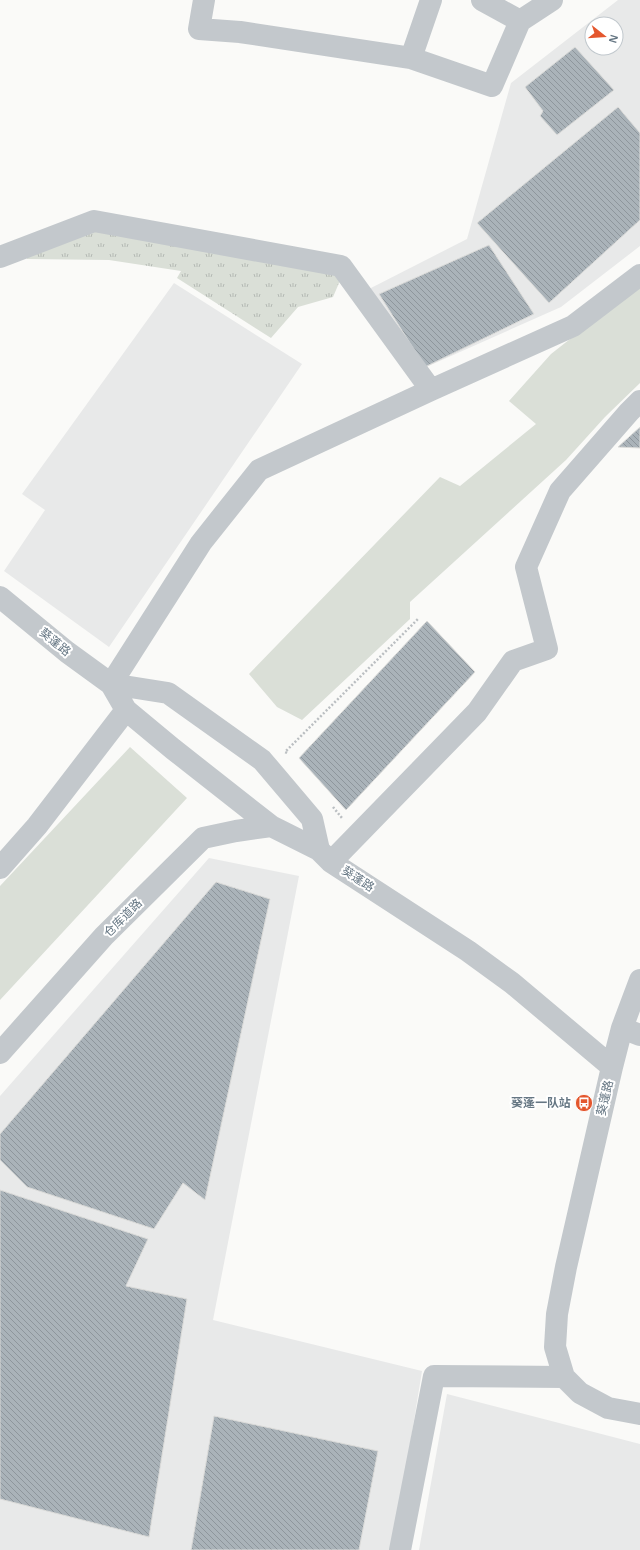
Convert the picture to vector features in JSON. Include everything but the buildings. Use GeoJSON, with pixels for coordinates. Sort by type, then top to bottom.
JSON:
{"type":"FeatureCollection","features":[{"type":"Feature","properties":{"kind":"street"},"geometry":{"type":"LineString","coordinates":[[204,0],[199,28],[240,32],[411,58],[492,86],[520,21],[552,0]]}},
{"type":"Feature","properties":{"kind":"street"},"geometry":{"type":"LineString","coordinates":[[411,58],[431,0]]}},
{"type":"Feature","properties":{"kind":"street"},"geometry":{"type":"LineString","coordinates":[[482,0],[520,21]]}},
{"type":"Feature","properties":{"kind":"street"},"geometry":{"type":"LineString","coordinates":[[0,258],[94,221],[341,266],[431,390]]}},
{"type":"Feature","properties":{"kind":"street"},"geometry":{"type":"LineString","coordinates":[[112,684],[201,543],[259,470],[573,326],[640,274]]}},
{"type":"Feature","properties":{"kind":"street"},"geometry":{"type":"LineString","coordinates":[[325,856],[357,836],[477,712],[513,661],[547,649],[526,568],[560,492],[629,412],[640,402]]}},
{"type":"Feature","properties":{"kind":"street","name":"葵蓬路"},"geometry":{"type":"LineString","coordinates":[[0,597],[67,652],[112,684],[126,710],[271,826],[325,856],[468,951],[512,983],[612,1066],[566,1267],[557,1314],[555,1347],[564,1377],[580,1394],[608,1408],[640,1414]]}},
{"type":"Feature","properties":{"kind":"street","name":"葵蓬路"},"geometry":{"type":"LineString","coordinates":[[112,684],[168,692],[262,760],[312,819],[325,856]]}},
{"type":"Feature","properties":{"kind":"street"},"geometry":{"type":"LineString","coordinates":[[0,868],[37,826],[126,710]]}},
{"type":"Feature","properties":{"kind":"street","name":"仓库道路"},"geometry":{"type":"LineString","coordinates":[[0,1053],[104,936],[203,838],[271,826]]}},
{"type":"Feature","properties":{"kind":"street"},"geometry":{"type":"LineString","coordinates":[[612,1066],[631,1032],[640,980]]}},
{"type":"Feature","properties":{"kind":"street"},"geometry":{"type":"LineString","coordinates":[[400,1550],[434,1376],[564,1377]]}},
{"type":"Feature","properties":{"kind":"path"},"geometry":{"type":"LineString","coordinates":[[291,758],[285,752],[418,619]]}},
{"type":"Feature","properties":{"kind":"path"},"geometry":{"type":"LineString","coordinates":[[331,806],[357,836]]}},
{"type":"Feature","properties":{"kind":"shaded area"},"geometry":{"type":"Polygon","coordinates":[[[618,0],[640,0],[640,246],[561,307],[424,368],[369,289],[467,239],[511,83],[584,26],[584,56],[624,56],[624,16],[597,16],[618,0]]]}},
{"type":"Feature","properties":{"kind":"shaded area"},"geometry":{"type":"Polygon","coordinates":[[[174,283],[302,364],[109,647],[4,571],[45,510],[22,494],[174,283]]]}},
{"type":"Feature","properties":{"kind":"shaded area"},"geometry":{"type":"Polygon","coordinates":[[[209,858],[299,876],[213,1320],[422,1371],[393,1550],[0,1550],[0,1096],[209,858]]]}},
{"type":"Feature","properties":{"kind":"shaded area"},"geometry":{"type":"Polygon","coordinates":[[[447,1394],[640,1444],[640,1550],[419,1550],[447,1394]]]}},
{"type":"Feature","properties":{"kind":"green space"},"geometry":{"type":"Polygon","coordinates":[[[92,226],[342,276],[333,297],[298,307],[271,338],[177,278],[181,271],[109,260],[27,259],[26,252],[92,226]]]}},
{"type":"Feature","properties":{"kind":"green space"},"geometry":{"type":"Polygon","coordinates":[[[640,284],[640,383],[605,417],[566,460],[410,602],[410,619],[302,720],[277,707],[249,674],[440,477],[460,486],[536,424],[509,401],[551,354],[640,284]]]}},
{"type":"Feature","properties":{"kind":"green space"},"geometry":{"type":"Polygon","coordinates":[[[130,747],[187,798],[0,1000],[0,886],[130,747]]]}},
{"type":"Feature","properties":{"kind":"place","name":"葵蓬一队站"},"geometry":{"type":"Point","coordinates":[584,1103]}}]}
